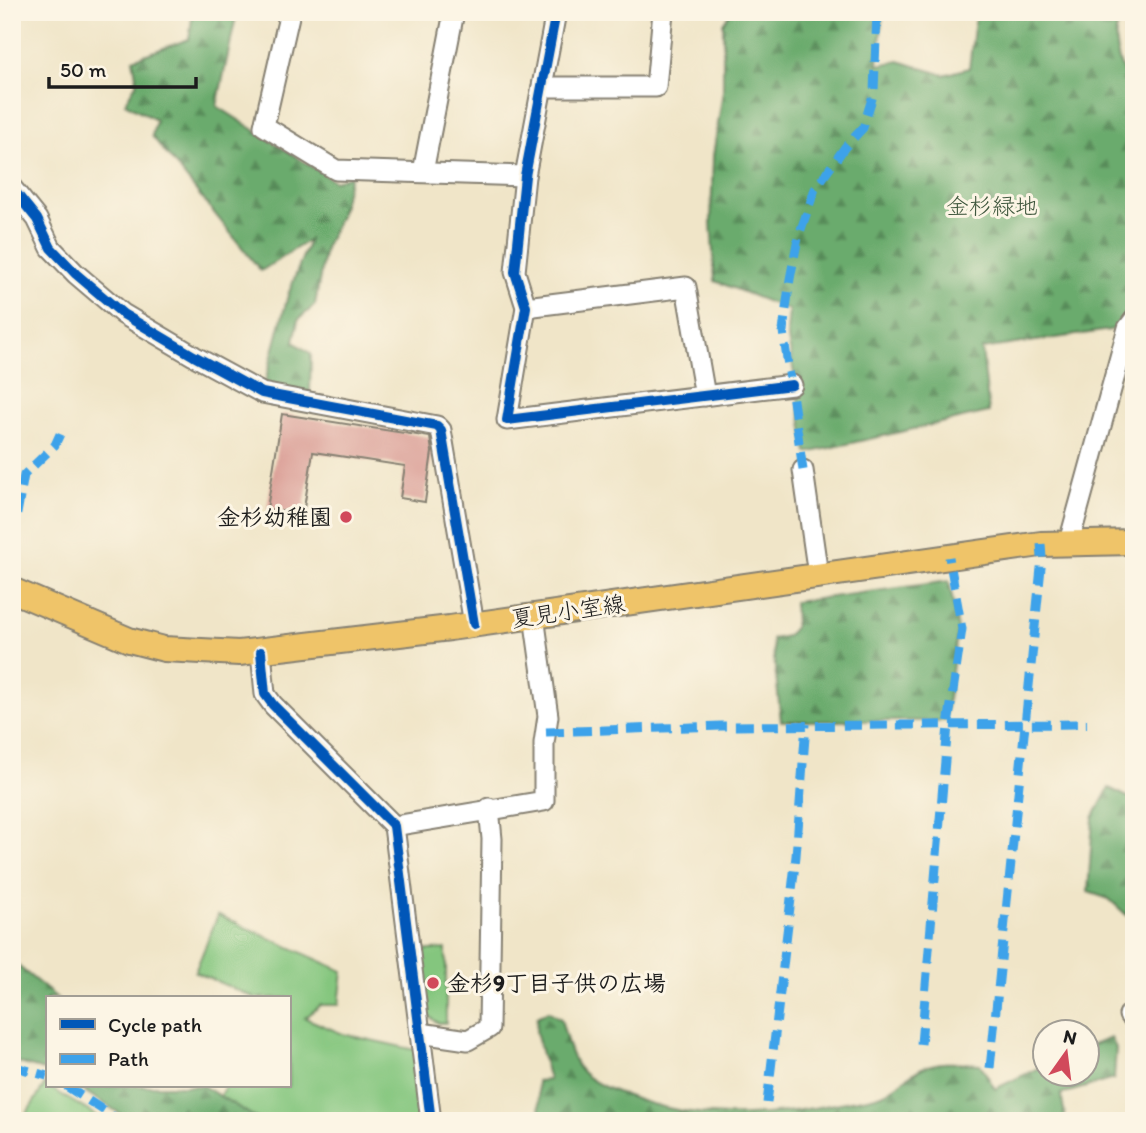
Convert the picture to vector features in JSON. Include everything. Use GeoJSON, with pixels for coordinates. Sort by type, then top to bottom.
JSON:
{"type":"FeatureCollection","features":[{"type":"Feature","properties":{"kind":"main road","name":"夏見小室線"},"geometry":{"type":"LineString","coordinates":[[12,590],[92,627],[164,649],[215,653],[261,652],[1069,542],[1134,542]]}},
{"type":"Feature","properties":{"kind":"street"},"geometry":{"type":"LineString","coordinates":[[290,12],[264,126],[336,170],[525,176]]}},
{"type":"Feature","properties":{"kind":"street"},"geometry":{"type":"LineString","coordinates":[[423,172],[454,12]]}},
{"type":"Feature","properties":{"kind":"street"},"geometry":{"type":"LineString","coordinates":[[556,12],[525,176],[514,272],[526,307],[507,420],[792,385]]}},
{"type":"Feature","properties":{"kind":"street"},"geometry":{"type":"LineString","coordinates":[[542,87],[656,87],[663,12]]}},
{"type":"Feature","properties":{"kind":"street"},"geometry":{"type":"LineString","coordinates":[[12,188],[37,219],[51,248],[76,274],[123,314],[194,356],[262,393],[438,426],[441,430],[474,624]]}},
{"type":"Feature","properties":{"kind":"street"},"geometry":{"type":"LineString","coordinates":[[526,307],[686,287],[705,396]]}},
{"type":"Feature","properties":{"kind":"street"},"geometry":{"type":"LineString","coordinates":[[1069,542],[1128,328],[1134,320]]}},
{"type":"Feature","properties":{"kind":"street"},"geometry":{"type":"LineString","coordinates":[[803,470],[818,575]]}},
{"type":"Feature","properties":{"kind":"street"},"geometry":{"type":"LineString","coordinates":[[394,826],[489,808],[544,801],[544,743],[548,716],[534,616]]}},
{"type":"Feature","properties":{"kind":"street"},"geometry":{"type":"LineString","coordinates":[[261,652],[265,694],[273,705],[394,826],[431,1121]]}},
{"type":"Feature","properties":{"kind":"street"},"geometry":{"type":"LineString","coordinates":[[420,1033],[468,1040],[489,1028],[492,839],[489,808]]}},
{"type":"Feature","properties":{"kind":"green space"},"geometry":{"type":"Polygon","coordinates":[[[193,12],[237,12],[217,106],[334,181],[350,176],[340,216],[325,248],[315,305],[298,320],[294,342],[311,354],[310,391],[304,394],[264,386],[288,295],[309,240],[261,271],[152,136],[156,120],[125,103],[137,82],[133,59],[189,39],[193,12]]]}},
{"type":"Feature","properties":{"kind":"green space","name":"金杉緑地"},"geometry":{"type":"Polygon","coordinates":[[[731,12],[883,12],[878,65],[899,61],[944,75],[969,68],[976,12],[1123,12],[1116,31],[1117,52],[1123,72],[1134,88],[1134,305],[1123,328],[982,349],[989,412],[807,453],[787,332],[789,310],[715,281],[711,223],[713,156],[723,91],[723,23],[731,12]]]}},
{"type":"Feature","properties":{"kind":"green space"},"geometry":{"type":"Polygon","coordinates":[[[949,581],[958,629],[945,721],[781,721],[772,639],[787,636],[795,626],[794,602],[949,581]]]}},
{"type":"Feature","properties":{"kind":"green space"},"geometry":{"type":"Polygon","coordinates":[[[1109,788],[1134,800],[1134,922],[1109,899],[1088,892],[1093,818],[1109,788]]]}},
{"type":"Feature","properties":{"kind":"green space"},"geometry":{"type":"Polygon","coordinates":[[[218,915],[343,971],[339,1005],[321,1005],[305,1018],[343,1034],[416,1050],[425,1121],[382,1121],[339,1115],[320,1121],[261,1121],[220,1096],[224,1088],[290,1088],[290,996],[250,996],[195,972],[218,915]]]}},
{"type":"Feature","properties":{"kind":"green space","name":"金杉9丁目子供の広場"},"geometry":{"type":"Polygon","coordinates":[[[446,949],[446,1023],[438,1023],[426,1014],[415,951],[446,949]]]}},
{"type":"Feature","properties":{"kind":"green space"},"geometry":{"type":"Polygon","coordinates":[[[12,961],[55,996],[46,996],[46,1071],[12,1061],[12,961]]]}},
{"type":"Feature","properties":{"kind":"green space"},"geometry":{"type":"Polygon","coordinates":[[[548,1011],[561,1019],[569,1047],[579,1068],[603,1086],[651,1104],[705,1114],[786,1112],[877,1096],[922,1068],[943,1063],[980,1064],[995,1089],[1030,1072],[1030,1088],[1082,1088],[1061,1094],[1066,1121],[544,1121],[540,1113],[537,1081],[549,1080],[536,1032],[537,1017],[548,1011]]]}},
{"type":"Feature","properties":{"kind":"green space"},"geometry":{"type":"Polygon","coordinates":[[[1111,1038],[1116,1048],[1114,1079],[1100,1083],[1100,1042],[1111,1038]]]}},
{"type":"Feature","properties":{"kind":"green space"},"geometry":{"type":"Polygon","coordinates":[[[45,1084],[46,1088],[50,1088],[105,1121],[22,1121],[45,1084]]]}},
{"type":"Feature","properties":{"kind":"green space"},"geometry":{"type":"Polygon","coordinates":[[[79,1088],[206,1088],[261,1121],[132,1121],[79,1088]]]}},
{"type":"Feature","properties":{"kind":"building"},"geometry":{"type":"Polygon","coordinates":[[[282,414],[430,437],[432,452],[425,502],[400,498],[405,466],[313,452],[303,514],[267,509],[282,414]]]}},
{"type":"Feature","properties":{"kind":"marked path"},"geometry":{"type":"LineString","coordinates":[[803,470],[783,331],[790,279],[798,238],[815,189],[845,147],[863,128],[874,92],[877,12]]}},
{"type":"Feature","properties":{"kind":"marked path"},"geometry":{"type":"LineString","coordinates":[[12,541],[24,475],[55,445],[60,434]]}},
{"type":"Feature","properties":{"kind":"marked path"},"geometry":{"type":"LineString","coordinates":[[990,1068],[1042,558],[1041,544]]}},
{"type":"Feature","properties":{"kind":"marked path"},"geometry":{"type":"LineString","coordinates":[[921,1044],[948,725],[962,629],[949,557]]}},
{"type":"Feature","properties":{"kind":"marked path"},"geometry":{"type":"LineString","coordinates":[[767,1103],[796,856],[806,724]]}},
{"type":"Feature","properties":{"kind":"marked path"},"geometry":{"type":"LineString","coordinates":[[546,732],[721,726],[1087,724]]}},
{"type":"Feature","properties":{"kind":"marked path"},"geometry":{"type":"LineString","coordinates":[[12,1066],[46,1076]]}},
{"type":"Feature","properties":{"kind":"marked path"},"geometry":{"type":"LineString","coordinates":[[69,1088],[120,1121]]}},
{"type":"Feature","properties":{"kind":"cycle path"},"geometry":{"type":"LineString","coordinates":[[556,12],[525,176],[515,272],[526,307],[507,420],[792,385]]}},
{"type":"Feature","properties":{"kind":"cycle path"},"geometry":{"type":"LineString","coordinates":[[12,188],[37,219],[51,248],[76,274],[123,314],[194,356],[262,393],[437,426],[441,430],[474,624]]}},
{"type":"Feature","properties":{"kind":"cycle path"},"geometry":{"type":"LineString","coordinates":[[261,652],[265,694],[273,705],[394,826],[431,1121]]}},
{"type":"Feature","properties":{"kind":"place","name":"金杉幼稚園"},"geometry":{"type":"Point","coordinates":[346,517]}},
{"type":"Feature","properties":{"kind":"place","name":"金杉9丁目子供の広場"},"geometry":{"type":"Point","coordinates":[433,983]}}]}
